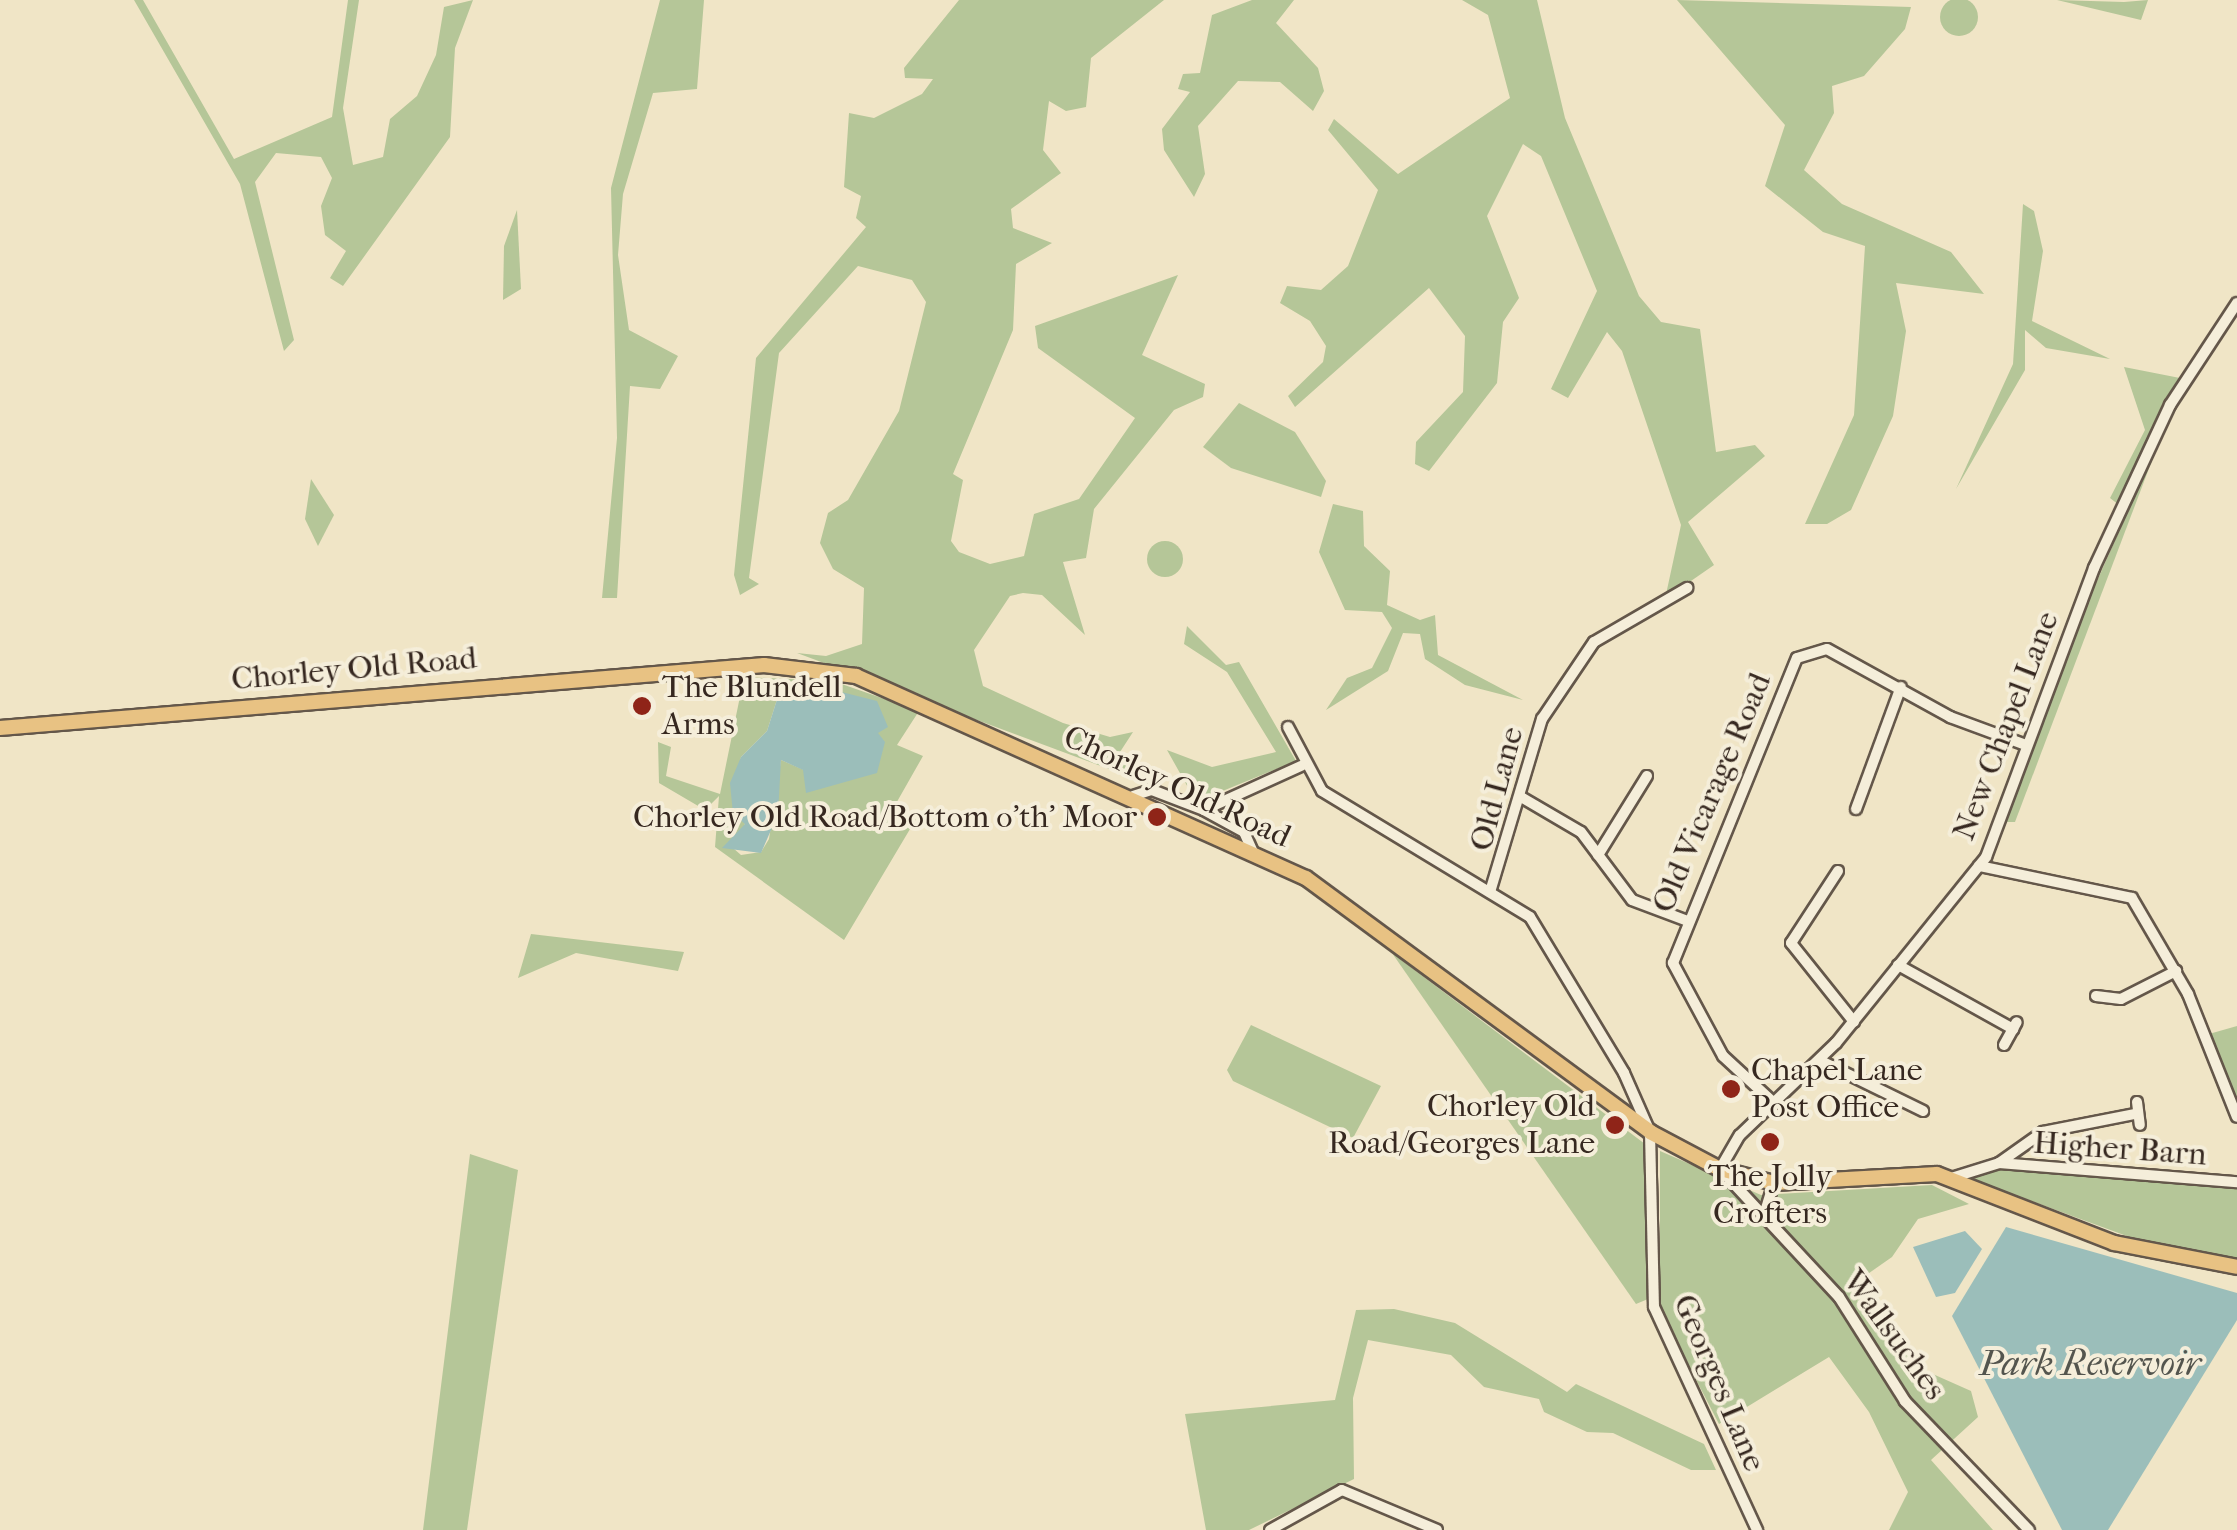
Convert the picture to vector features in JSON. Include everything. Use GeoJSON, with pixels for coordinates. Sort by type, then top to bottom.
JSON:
{"type":"FeatureCollection","features":[{"type":"Feature","properties":{"kind":"main road","name":"Chorley Old Road"},"geometry":{"type":"LineString","coordinates":[[0,728],[796,666],[856,676],[976,722],[1253,852],[1353,910],[1650,1132],[1720,1170],[1774,1182],[1948,1179],[2114,1243],[2237,1267]]}},
{"type":"Feature","properties":{"kind":"street","name":"New Chapel Lane"},"geometry":{"type":"LineString","coordinates":[[1720,1170],[1774,1103],[1854,1022],[1980,866],[2023,744],[2170,405],[2237,302]]}},
{"type":"Feature","properties":{"kind":"street","name":"Old Lane"},"geometry":{"type":"LineString","coordinates":[[1490,892],[1521,798],[1539,724],[1588,649],[1688,588]]}},
{"type":"Feature","properties":{"kind":"street","name":"Old Vicarage Road"},"geometry":{"type":"LineString","coordinates":[[1774,1103],[1724,1056],[1675,980],[1685,920],[1797,658],[1826,649],[2023,744]]}},
{"type":"Feature","properties":{"kind":"street"},"geometry":{"type":"LineString","coordinates":[[1856,809],[1900,687]]}},
{"type":"Feature","properties":{"kind":"street"},"geometry":{"type":"LineString","coordinates":[[1288,727],[1301,766],[1322,790],[1490,892],[1536,926],[1650,1132]]}},
{"type":"Feature","properties":{"kind":"street"},"geometry":{"type":"LineString","coordinates":[[1204,810],[1301,766]]}},
{"type":"Feature","properties":{"kind":"street"},"geometry":{"type":"LineString","coordinates":[[1598,856],[1648,776]]}},
{"type":"Feature","properties":{"kind":"street"},"geometry":{"type":"LineString","coordinates":[[1133,796],[1152,790],[1204,810],[1244,832],[1253,852]]}},
{"type":"Feature","properties":{"kind":"street"},"geometry":{"type":"LineString","coordinates":[[1521,798],[1573,825],[1632,900],[1685,920]]}},
{"type":"Feature","properties":{"kind":"street","name":"Higher Barn"},"geometry":{"type":"LineString","coordinates":[[1980,866],[2125,893],[2176,971],[2237,1116]]}},
{"type":"Feature","properties":{"kind":"street"},"geometry":{"type":"LineString","coordinates":[[1838,871],[1791,943],[1854,1022]]}},
{"type":"Feature","properties":{"kind":"street"},"geometry":{"type":"LineString","coordinates":[[1898,965],[2014,1026],[2004,1045]]}},
{"type":"Feature","properties":{"kind":"street"},"geometry":{"type":"LineString","coordinates":[[2096,996],[2121,999],[2176,971]]}},
{"type":"Feature","properties":{"kind":"street"},"geometry":{"type":"LineString","coordinates":[[1819,1060],[1922,1111]]}},
{"type":"Feature","properties":{"kind":"street"},"geometry":{"type":"LineString","coordinates":[[1948,1179],[1999,1163],[2043,1132],[2137,1114]]}},
{"type":"Feature","properties":{"kind":"street","name":"Georges Lane"},"geometry":{"type":"LineString","coordinates":[[1650,1132],[1654,1307],[1757,1530]]}},
{"type":"Feature","properties":{"kind":"street","name":"Higher Barn"},"geometry":{"type":"LineString","coordinates":[[1999,1163],[2237,1182]]}},
{"type":"Feature","properties":{"kind":"street","name":"Wallsuches"},"geometry":{"type":"LineString","coordinates":[[1720,1170],[1839,1298],[1905,1401],[2028,1530]]}},
{"type":"Feature","properties":{"kind":"street"},"geometry":{"type":"LineString","coordinates":[[1764,1215],[1774,1182]]}},
{"type":"Feature","properties":{"kind":"street"},"geometry":{"type":"LineString","coordinates":[[1270,1530],[1342,1490],[1437,1530]]}},
{"type":"Feature","properties":{"kind":"green space"},"geometry":{"type":"Polygon","coordinates":[[[1959,-2],[1973,3],[1978,17],[1973,31],[1959,36],[1945,31],[1940,17],[1945,3],[1959,-2]]]}},
{"type":"Feature","properties":{"kind":"green space"},"geometry":{"type":"Polygon","coordinates":[[[134,0],[143,0],[234,159],[332,117],[348,0],[359,0],[343,108],[353,165],[383,157],[390,119],[417,96],[436,55],[444,7],[473,0],[455,48],[450,137],[343,286],[330,278],[346,251],[325,235],[321,206],[332,178],[321,157],[276,153],[255,182],[294,340],[284,351],[240,184],[134,0]]]}},
{"type":"Feature","properties":{"kind":"green space"},"geometry":{"type":"Polygon","coordinates":[[[660,0],[704,0],[697,89],[653,93],[623,194],[618,255],[629,330],[678,356],[660,389],[630,386],[617,598],[602,598],[617,438],[611,188],[660,0]]]}},
{"type":"Feature","properties":{"kind":"green space"},"geometry":{"type":"Polygon","coordinates":[[[959,0],[1164,0],[1091,58],[1086,107],[1066,111],[1049,101],[1043,150],[1061,173],[1011,209],[1013,228],[1052,243],[1016,264],[1013,330],[953,474],[963,480],[951,541],[959,552],[990,564],[1024,556],[1034,514],[1079,499],[1135,418],[1038,348],[1035,326],[1178,275],[1142,355],[1205,384],[1203,397],[1174,410],[1094,509],[1086,558],[1063,562],[1085,635],[1042,595],[1023,593],[1010,596],[974,650],[983,686],[1063,723],[1110,737],[1133,732],[1120,752],[1142,770],[1133,778],[797,653],[826,656],[862,644],[864,588],[833,569],[820,543],[828,513],[848,500],[899,411],[926,302],[912,280],[858,266],[779,353],[749,578],[759,584],[740,595],[734,575],[756,358],[866,227],[856,218],[861,196],[844,187],[849,113],[874,118],[922,94],[933,79],[905,78],[904,68],[959,0]]]}},
{"type":"Feature","properties":{"kind":"green space"},"geometry":{"type":"Polygon","coordinates":[[[1252,0],[1294,0],[1276,23],[1318,68],[1324,91],[1313,111],[1280,82],[1238,81],[1198,126],[1205,174],[1194,197],[1164,150],[1162,129],[1190,92],[1178,89],[1183,74],[1200,73],[1212,15],[1252,0]]]}},
{"type":"Feature","properties":{"kind":"green space"},"geometry":{"type":"Polygon","coordinates":[[[1462,0],[1537,0],[1565,118],[1639,296],[1661,322],[1700,329],[1716,452],[1755,445],[1765,456],[1688,522],[1714,565],[1665,599],[1681,525],[1622,351],[1607,332],[1568,398],[1551,389],[1597,291],[1541,156],[1523,144],[1487,216],[1519,298],[1503,322],[1497,383],[1429,471],[1415,464],[1416,442],[1463,392],[1465,336],[1429,288],[1295,407],[1288,396],[1323,362],[1326,346],[1310,321],[1280,303],[1287,286],[1321,290],[1348,266],[1378,190],[1328,130],[1334,119],[1398,174],[1510,98],[1488,15],[1462,0]]]}},
{"type":"Feature","properties":{"kind":"green space"},"geometry":{"type":"Polygon","coordinates":[[[1677,0],[1911,7],[1905,29],[1864,76],[1832,86],[1834,113],[1804,170],[1842,204],[1951,252],[1984,294],[1896,283],[1906,331],[1893,416],[1851,510],[1827,524],[1805,524],[1854,415],[1865,246],[1823,232],[1765,186],[1785,125],[1677,0]]]}},
{"type":"Feature","properties":{"kind":"green space"},"geometry":{"type":"Polygon","coordinates":[[[2057,0],[2124,2],[2148,0],[2141,20],[2057,0]]]}},
{"type":"Feature","properties":{"kind":"green space"},"geometry":{"type":"Polygon","coordinates":[[[2023,204],[2034,211],[2043,251],[2032,321],[2110,359],[2046,348],[2025,330],[2025,370],[1956,489],[2013,364],[2023,204]]]}},
{"type":"Feature","properties":{"kind":"green space"},"geometry":{"type":"Polygon","coordinates":[[[517,210],[521,289],[503,300],[504,246],[517,210]]]}},
{"type":"Feature","properties":{"kind":"green space"},"geometry":{"type":"Polygon","coordinates":[[[2124,367],[2185,379],[2119,505],[2110,498],[2145,430],[2124,367]]]}},
{"type":"Feature","properties":{"kind":"green space"},"geometry":{"type":"Polygon","coordinates":[[[1239,403],[1295,432],[1326,481],[1321,497],[1231,468],[1203,447],[1239,403]]]}},
{"type":"Feature","properties":{"kind":"green space"},"geometry":{"type":"Polygon","coordinates":[[[2159,442],[2015,822],[2007,822],[2047,693],[2159,442]]]}},
{"type":"Feature","properties":{"kind":"green space"},"geometry":{"type":"Polygon","coordinates":[[[311,479],[334,515],[318,546],[305,519],[311,479]]]}},
{"type":"Feature","properties":{"kind":"green space"},"geometry":{"type":"Polygon","coordinates":[[[1333,504],[1363,511],[1364,546],[1390,571],[1387,605],[1420,620],[1435,615],[1438,655],[1523,700],[1465,685],[1425,659],[1420,634],[1403,633],[1388,671],[1326,710],[1347,678],[1372,668],[1392,628],[1382,612],[1345,610],[1319,552],[1333,504]]]}},
{"type":"Feature","properties":{"kind":"green space"},"geometry":{"type":"Polygon","coordinates":[[[1165,541],[1178,546],[1183,559],[1178,572],[1165,577],[1152,572],[1147,559],[1152,546],[1165,541]]]}},
{"type":"Feature","properties":{"kind":"green space"},"geometry":{"type":"Polygon","coordinates":[[[1187,626],[1226,665],[1239,662],[1296,761],[1208,797],[1190,791],[1167,750],[1212,767],[1276,752],[1227,672],[1184,644],[1187,626]]]}},
{"type":"Feature","properties":{"kind":"green space"},"geometry":{"type":"Polygon","coordinates":[[[744,677],[833,681],[919,711],[897,745],[923,756],[894,807],[916,819],[844,940],[715,847],[719,796],[705,810],[659,783],[658,742],[671,747],[666,776],[720,794],[744,677]],[[781,687],[767,731],[741,757],[735,791],[745,824],[733,848],[741,855],[761,852],[769,839],[781,760],[804,770],[879,738],[781,687]]]}},
{"type":"Feature","properties":{"kind":"green space"},"geometry":{"type":"Polygon","coordinates":[[[531,934],[684,952],[678,971],[576,953],[518,978],[531,934]]]}},
{"type":"Feature","properties":{"kind":"green space"},"geometry":{"type":"Polygon","coordinates":[[[1392,953],[1645,1144],[1648,1299],[1636,1304],[1392,953]]]}},
{"type":"Feature","properties":{"kind":"green space"},"geometry":{"type":"Polygon","coordinates":[[[1251,1025],[1381,1086],[1353,1138],[1233,1081],[1227,1070],[1251,1025]]]}},
{"type":"Feature","properties":{"kind":"green space"},"geometry":{"type":"Polygon","coordinates":[[[2237,1026],[2237,1101],[2209,1034],[2237,1026]]]}},
{"type":"Feature","properties":{"kind":"green space"},"geometry":{"type":"Polygon","coordinates":[[[1660,1151],[1761,1195],[1932,1185],[1969,1204],[1918,1219],[1892,1257],[1862,1278],[1861,1293],[1917,1367],[1971,1391],[1978,1417],[1931,1460],[1993,1530],[1889,1530],[1908,1492],[1869,1412],[1829,1357],[1719,1424],[1660,1310],[1660,1151]]]}},
{"type":"Feature","properties":{"kind":"green space"},"geometry":{"type":"Polygon","coordinates":[[[470,1154],[518,1170],[467,1530],[423,1530],[470,1154]]]}},
{"type":"Feature","properties":{"kind":"green space"},"geometry":{"type":"Polygon","coordinates":[[[1999,1168],[2237,1187],[2237,1259],[2154,1246],[1963,1176],[1999,1168]]]}},
{"type":"Feature","properties":{"kind":"green space"},"geometry":{"type":"Polygon","coordinates":[[[1394,1309],[1455,1323],[1567,1392],[1576,1384],[1704,1444],[1716,1470],[1691,1470],[1613,1433],[1587,1432],[1544,1412],[1539,1399],[1484,1387],[1451,1355],[1368,1340],[1353,1398],[1354,1479],[1249,1530],[1206,1530],[1185,1414],[1335,1400],[1356,1310],[1394,1309]]]}},
{"type":"Feature","properties":{"kind":"water"},"geometry":{"type":"Polygon","coordinates":[[[806,683],[877,701],[888,727],[878,733],[885,742],[877,773],[806,793],[803,770],[781,760],[778,814],[761,853],[722,848],[745,824],[733,814],[730,783],[741,757],[767,731],[781,687],[806,683]]]}},
{"type":"Feature","properties":{"kind":"water","name":"Park Reservoir"},"geometry":{"type":"Polygon","coordinates":[[[2006,1227],[2237,1293],[2237,1320],[2108,1530],[2062,1530],[1952,1316],[2006,1227]]]}},
{"type":"Feature","properties":{"kind":"water"},"geometry":{"type":"Polygon","coordinates":[[[1965,1231],[1982,1249],[1955,1293],[1936,1297],[1913,1247],[1965,1231]]]}},
{"type":"Feature","properties":{"kind":"place","name":"The Blundell Arms"},"geometry":{"type":"Point","coordinates":[642,706]}},
{"type":"Feature","properties":{"kind":"place","name":"Chorley Old Road/Bottom o'th' Moor"},"geometry":{"type":"Point","coordinates":[1157,817]}},
{"type":"Feature","properties":{"kind":"place","name":"Chapel Lane Post Office"},"geometry":{"type":"Point","coordinates":[1731,1089]}},
{"type":"Feature","properties":{"kind":"place","name":"Chorley Old Road/Georges Lane"},"geometry":{"type":"Point","coordinates":[1615,1125]}},
{"type":"Feature","properties":{"kind":"place","name":"The Jolly Crofters"},"geometry":{"type":"Point","coordinates":[1770,1142]}}]}
